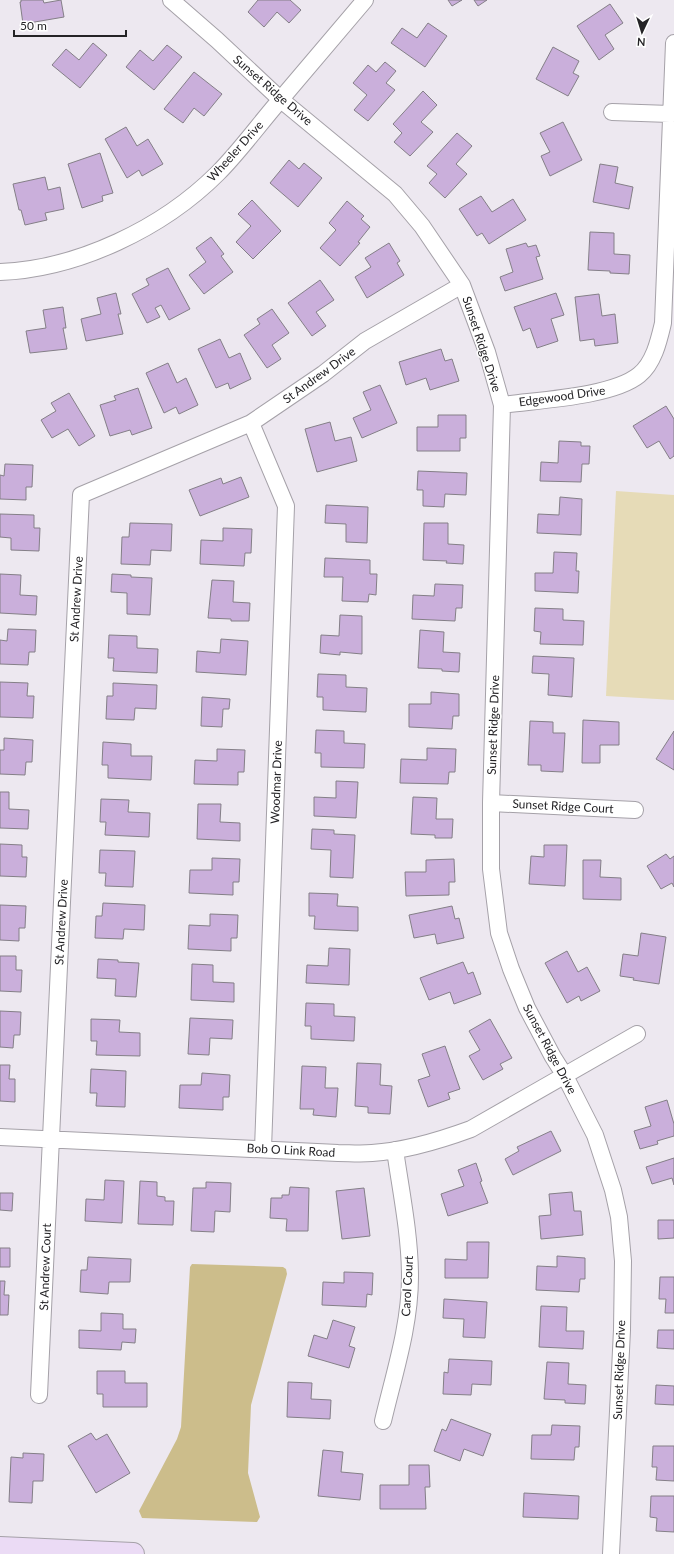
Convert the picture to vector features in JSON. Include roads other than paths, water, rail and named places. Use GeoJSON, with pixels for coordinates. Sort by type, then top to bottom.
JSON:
{"type":"FeatureCollection","features":[{"type":"Feature","properties":{"kind":"street","name":"Sunset Ridge Drive"},"geometry":{"type":"LineString","coordinates":[[171,0],[217,40],[280,99],[395,194],[422,226],[462,285],[487,352],[502,405],[491,803],[491,869],[499,933],[511,969],[527,1008],[553,1057],[565,1076],[595,1135],[613,1190],[621,1238],[623,1261],[622,1330],[611,1554]]}},
{"type":"Feature","properties":{"kind":"street","name":"Wheeler Drive"},"geometry":{"type":"LineString","coordinates":[[0,272],[38,268],[75,259],[140,232],[176,209],[218,173],[365,0]]}},
{"type":"Feature","properties":{"kind":"street","name":"Edgewood Drive"},"geometry":{"type":"LineString","coordinates":[[502,405],[589,394],[610,389],[638,376],[650,361],[658,342],[663,323],[670,114],[674,43]]}},
{"type":"Feature","properties":{"kind":"street"},"geometry":{"type":"LineString","coordinates":[[612,112],[670,114]]}},
{"type":"Feature","properties":{"kind":"street","name":"St Andrew Drive"},"geometry":{"type":"LineString","coordinates":[[50,1140],[81,495],[252,423],[323,374],[365,341],[462,285]]}},
{"type":"Feature","properties":{"kind":"street","name":"Woodmar Drive"},"geometry":{"type":"LineString","coordinates":[[252,423],[286,506],[263,1148]]}},
{"type":"Feature","properties":{"kind":"street","name":"Sunset Ridge Court"},"geometry":{"type":"LineString","coordinates":[[491,803],[635,810]]}},
{"type":"Feature","properties":{"kind":"street","name":"Bob O Link Road"},"geometry":{"type":"LineString","coordinates":[[0,1137],[358,1153],[395,1150],[445,1138],[471,1129],[637,1034]]}},
{"type":"Feature","properties":{"kind":"street","name":"St Andrew Court"},"geometry":{"type":"LineString","coordinates":[[39,1395],[50,1140]]}},
{"type":"Feature","properties":{"kind":"street","name":"Carol Court"},"geometry":{"type":"LineString","coordinates":[[383,1421],[409,1302],[410,1277],[408,1236],[395,1150]]}},
{"type":"Feature","properties":{"kind":"street"},"geometry":{"type":"LineString","coordinates":[[0,1548],[133,1554]]}}]}
